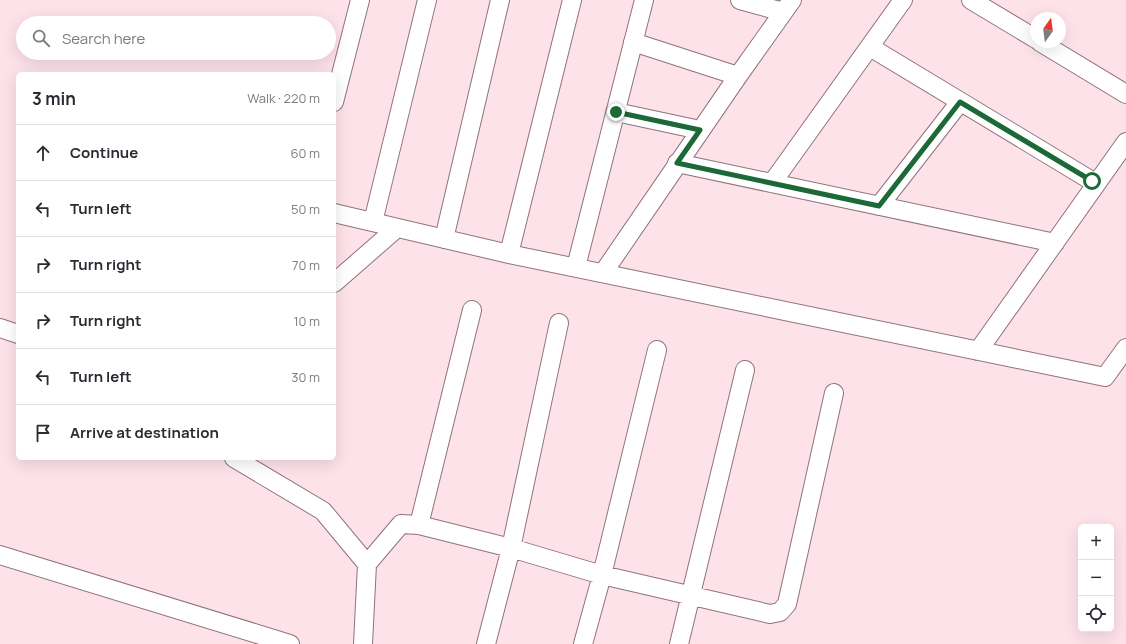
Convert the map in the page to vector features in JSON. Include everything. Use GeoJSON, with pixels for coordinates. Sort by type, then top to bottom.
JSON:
{"type":"FeatureCollection","features":[{"type":"Feature","properties":{"kind":"street"},"geometry":{"type":"LineString","coordinates":[[336,94],[360,0]]}},
{"type":"Feature","properties":{"kind":"street"},"geometry":{"type":"LineString","coordinates":[[373,222],[427,0]]}},
{"type":"Feature","properties":{"kind":"street"},"geometry":{"type":"LineString","coordinates":[[444,239],[500,0]]}},
{"type":"Feature","properties":{"kind":"street"},"geometry":{"type":"LineString","coordinates":[[509,254],[572,0]]}},
{"type":"Feature","properties":{"kind":"street"},"geometry":{"type":"LineString","coordinates":[[576,267],[644,0]]}},
{"type":"Feature","properties":{"kind":"street"},"geometry":{"type":"LineString","coordinates":[[603,273],[677,163],[788,6],[740,0]]}},
{"type":"Feature","properties":{"kind":"street"},"geometry":{"type":"LineString","coordinates":[[772,183],[903,0]]}},
{"type":"Feature","properties":{"kind":"street"},"geometry":{"type":"LineString","coordinates":[[972,0],[1030,36]]}},
{"type":"Feature","properties":{"kind":"street"},"geometry":{"type":"LineString","coordinates":[[633,42],[738,76]]}},
{"type":"Feature","properties":{"kind":"street"},"geometry":{"type":"LineString","coordinates":[[870,47],[1092,181]]}},
{"type":"Feature","properties":{"kind":"street"},"geometry":{"type":"LineString","coordinates":[[1050,48],[1126,94]]}},
{"type":"Feature","properties":{"kind":"street"},"geometry":{"type":"LineString","coordinates":[[879,206],[960,102]]}},
{"type":"Feature","properties":{"kind":"street"},"geometry":{"type":"LineString","coordinates":[[616,112],[700,130]]}},
{"type":"Feature","properties":{"kind":"street"},"geometry":{"type":"LineString","coordinates":[[978,351],[1126,142]]}},
{"type":"Feature","properties":{"kind":"street"},"geometry":{"type":"LineString","coordinates":[[677,163],[1055,243]]}},
{"type":"Feature","properties":{"kind":"street"},"geometry":{"type":"LineString","coordinates":[[336,213],[509,254],[1105,378],[1126,348]]}},
{"type":"Feature","properties":{"kind":"street"},"geometry":{"type":"LineString","coordinates":[[336,280],[397,228]]}},
{"type":"Feature","properties":{"kind":"street"},"geometry":{"type":"LineString","coordinates":[[419,525],[472,310]]}},
{"type":"Feature","properties":{"kind":"street"},"geometry":{"type":"LineString","coordinates":[[486,644],[511,548],[559,323]]}},
{"type":"Feature","properties":{"kind":"street"},"geometry":{"type":"LineString","coordinates":[[0,328],[16,333]]}},
{"type":"Feature","properties":{"kind":"street"},"geometry":{"type":"LineString","coordinates":[[583,644],[602,575],[656,350]]}},
{"type":"Feature","properties":{"kind":"street"},"geometry":{"type":"LineString","coordinates":[[679,644],[745,370]]}},
{"type":"Feature","properties":{"kind":"street"},"geometry":{"type":"LineString","coordinates":[[363,644],[367,564],[401,524],[419,525],[511,548],[602,575],[770,614],[780,612],[787,604],[834,393]]}},
{"type":"Feature","properties":{"kind":"street"},"geometry":{"type":"LineString","coordinates":[[237,460],[323,511],[367,564]]}},
{"type":"Feature","properties":{"kind":"street"},"geometry":{"type":"LineString","coordinates":[[0,555],[290,644]]}},
{"type":"Feature","properties":{"kind":"route"},"geometry":{"type":"LineString","coordinates":[[616,112],[700,130],[677,163],[879,206],[960,102],[1092,181]]}}]}
